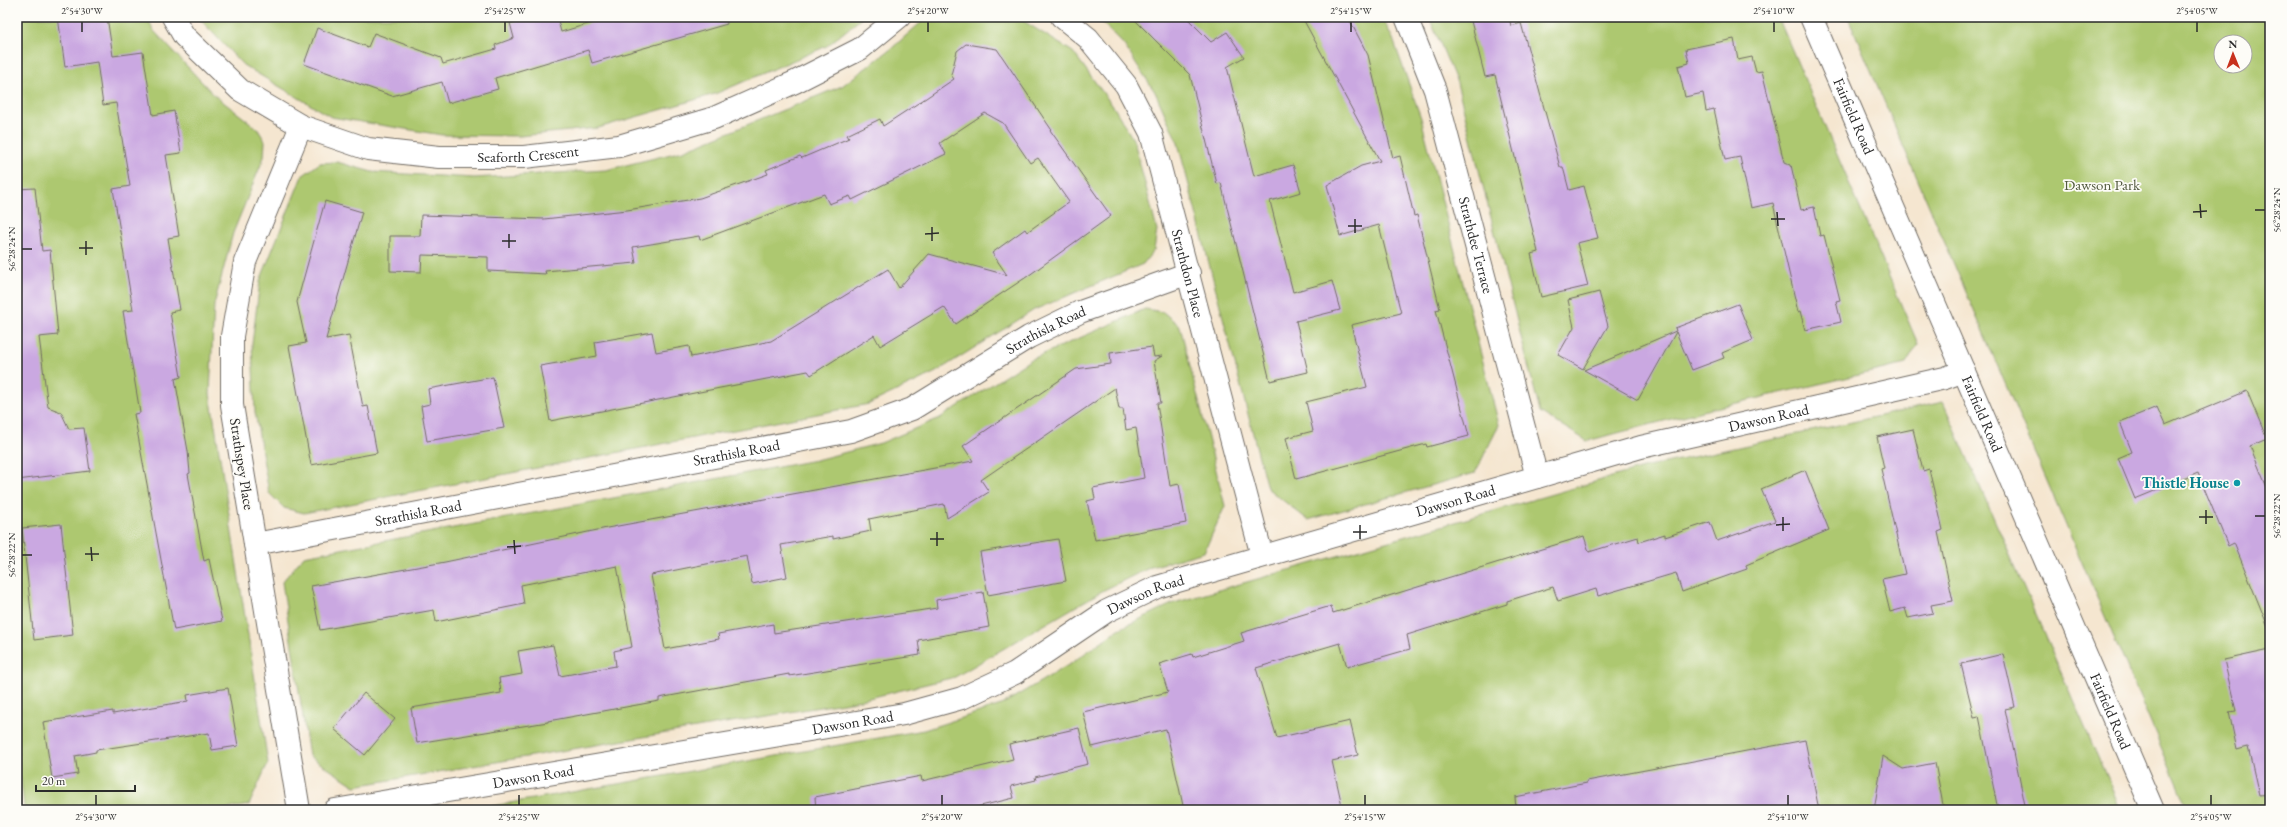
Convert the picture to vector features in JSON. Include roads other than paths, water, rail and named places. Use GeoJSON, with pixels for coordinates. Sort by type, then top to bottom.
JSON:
{"type":"FeatureCollection","features":[{"type":"Feature","properties":{"kind":"street","name":"Seaforth Crescent"},"geometry":{"type":"LineString","coordinates":[[173,17],[184,36],[240,90],[301,126],[368,149],[439,156],[524,157],[619,146],[714,118],[795,82],[860,49],[898,17]]}},
{"type":"Feature","properties":{"kind":"street","name":"Strathdon Place"},"geometry":{"type":"LineString","coordinates":[[1062,17],[1088,38],[1126,85],[1151,133],[1189,273],[1262,556]]}},
{"type":"Feature","properties":{"kind":"street","name":"Strathdee Terrace"},"geometry":{"type":"LineString","coordinates":[[1406,17],[1435,90],[1537,477]]}},
{"type":"Feature","properties":{"kind":"street","name":"Fairfield Road"},"geometry":{"type":"LineString","coordinates":[[1811,17],[2153,810]]}},
{"type":"Feature","properties":{"kind":"street","name":"Strathspey Place"},"geometry":{"type":"LineString","coordinates":[[299,810],[232,405],[232,336],[245,262],[301,126]]}},
{"type":"Feature","properties":{"kind":"street","name":"Strathisla Road"},"geometry":{"type":"LineString","coordinates":[[255,544],[851,431],[912,408],[1029,337],[1080,312],[1189,273]]}},
{"type":"Feature","properties":{"kind":"street","name":"Dawson Road"},"geometry":{"type":"LineString","coordinates":[[335,810],[904,714],[962,698],[1015,673],[1107,612],[1157,588],[1262,556],[1641,447],[1945,378],[1964,371]]}},
{"type":"Feature","properties":{"kind":"place","name":"Thistle House"},"geometry":{"type":"Point","coordinates":[2237,483]}},
{"type":"Feature","properties":{"kind":"park label","name":"Dawson Park"},"geometry":{"type":"Point","coordinates":[2102,185]}}]}
